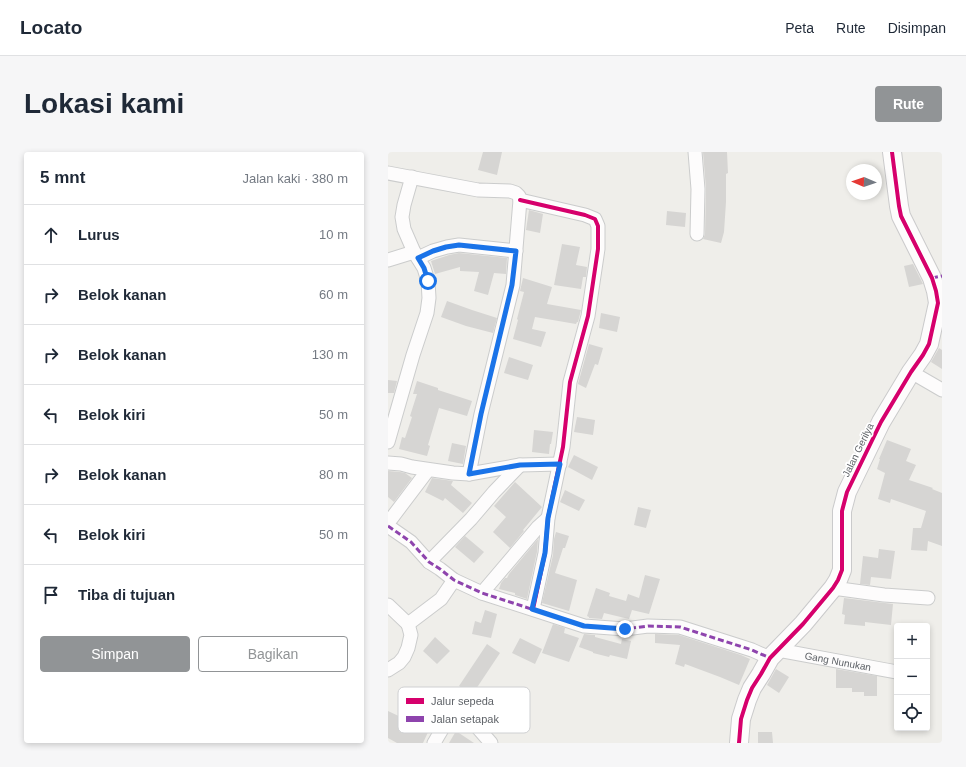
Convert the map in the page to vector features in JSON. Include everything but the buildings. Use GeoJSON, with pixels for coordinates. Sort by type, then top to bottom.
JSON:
{"type":"FeatureCollection","features":[{"type":"Feature","properties":{"kind":"street"},"geometry":{"type":"LineString","coordinates":[[695,152],[698,189],[697,234]]}},
{"type":"Feature","properties":{"kind":"street","name":"Jalan Gerilya"},"geometry":{"type":"LineString","coordinates":[[738,743],[741,719],[752,688],[774,654],[803,624],[838,580],[842,570],[842,511],[847,492],[881,422],[910,372],[923,355],[929,344],[934,325],[938,304],[936,291],[937,277],[902,216],[899,206],[892,152]]}},
{"type":"Feature","properties":{"kind":"street"},"geometry":{"type":"LineString","coordinates":[[388,173],[478,190],[510,191],[519,196],[520,200],[516,251],[512,285],[481,414],[469,474]]}},
{"type":"Feature","properties":{"kind":"street"},"geometry":{"type":"LineString","coordinates":[[388,442],[427,313],[429,298],[428,281],[424,268],[404,229],[402,217],[412,177]]}},
{"type":"Feature","properties":{"kind":"street"},"geometry":{"type":"LineString","coordinates":[[520,200],[585,215],[595,220],[598,226],[598,249],[588,316],[570,382],[563,447],[548,518],[545,553],[532,609]]}},
{"type":"Feature","properties":{"kind":"street"},"geometry":{"type":"LineString","coordinates":[[388,260],[459,245],[516,251]]}},
{"type":"Feature","properties":{"kind":"street"},"geometry":{"type":"LineString","coordinates":[[910,372],[942,390]]}},
{"type":"Feature","properties":{"kind":"street"},"geometry":{"type":"LineString","coordinates":[[388,463],[401,464],[428,470],[469,474],[520,465],[560,464]]}},
{"type":"Feature","properties":{"kind":"street"},"geometry":{"type":"LineString","coordinates":[[429,562],[471,519],[520,465]]}},
{"type":"Feature","properties":{"kind":"street"},"geometry":{"type":"LineString","coordinates":[[388,522],[428,470]]}},
{"type":"Feature","properties":{"kind":"street"},"geometry":{"type":"LineString","coordinates":[[482,593],[538,527],[548,518]]}},
{"type":"Feature","properties":{"kind":"street","name":"Gang Nunukan"},"geometry":{"type":"LineString","coordinates":[[388,526],[411,542],[429,562],[440,568],[454,580],[482,593],[584,626],[625,629],[648,626],[680,627],[752,650],[894,672]]}},
{"type":"Feature","properties":{"kind":"street"},"geometry":{"type":"LineString","coordinates":[[408,624],[441,599],[454,580]]}},
{"type":"Feature","properties":{"kind":"street"},"geometry":{"type":"LineString","coordinates":[[833,588],[884,595],[928,598]]}},
{"type":"Feature","properties":{"kind":"street"},"geometry":{"type":"LineString","coordinates":[[388,605],[408,624],[411,635],[404,657],[388,670]]}},
{"type":"Feature","properties":{"kind":"street"},"geometry":{"type":"LineString","coordinates":[[434,743],[440,733]]}},
{"type":"Feature","properties":{"kind":"street"},"geometry":{"type":"LineString","coordinates":[[483,733],[492,743]]}},
{"type":"Feature","properties":{"kind":"marked path"},"geometry":{"type":"LineString","coordinates":[[932,278],[942,276]]}},
{"type":"Feature","properties":{"kind":"marked path"},"geometry":{"type":"LineString","coordinates":[[388,526],[411,542],[429,562],[454,580],[482,593],[584,626],[625,629],[648,626],[680,627],[752,650],[770,658]]}},
{"type":"Feature","properties":{"kind":"cycle path"},"geometry":{"type":"LineString","coordinates":[[739,743],[741,719],[747,700],[752,688],[770,658],[803,624],[838,580],[842,570],[842,511],[847,492],[881,422],[929,344],[938,303],[936,291],[932,278],[901,216],[892,152]]}},
{"type":"Feature","properties":{"kind":"cycle path"},"geometry":{"type":"LineString","coordinates":[[520,200],[585,215],[595,219],[598,226],[598,249],[588,316],[570,382],[563,447],[548,518],[545,553],[533,609]]}},
{"type":"Feature","properties":{"kind":"route"},"geometry":{"type":"LineString","coordinates":[[428,281],[424,268],[418,258],[433,251],[459,245],[516,251],[512,285],[481,414],[469,474],[520,465],[560,464],[548,518],[545,553],[532,609],[584,626],[625,629]]}}]}
